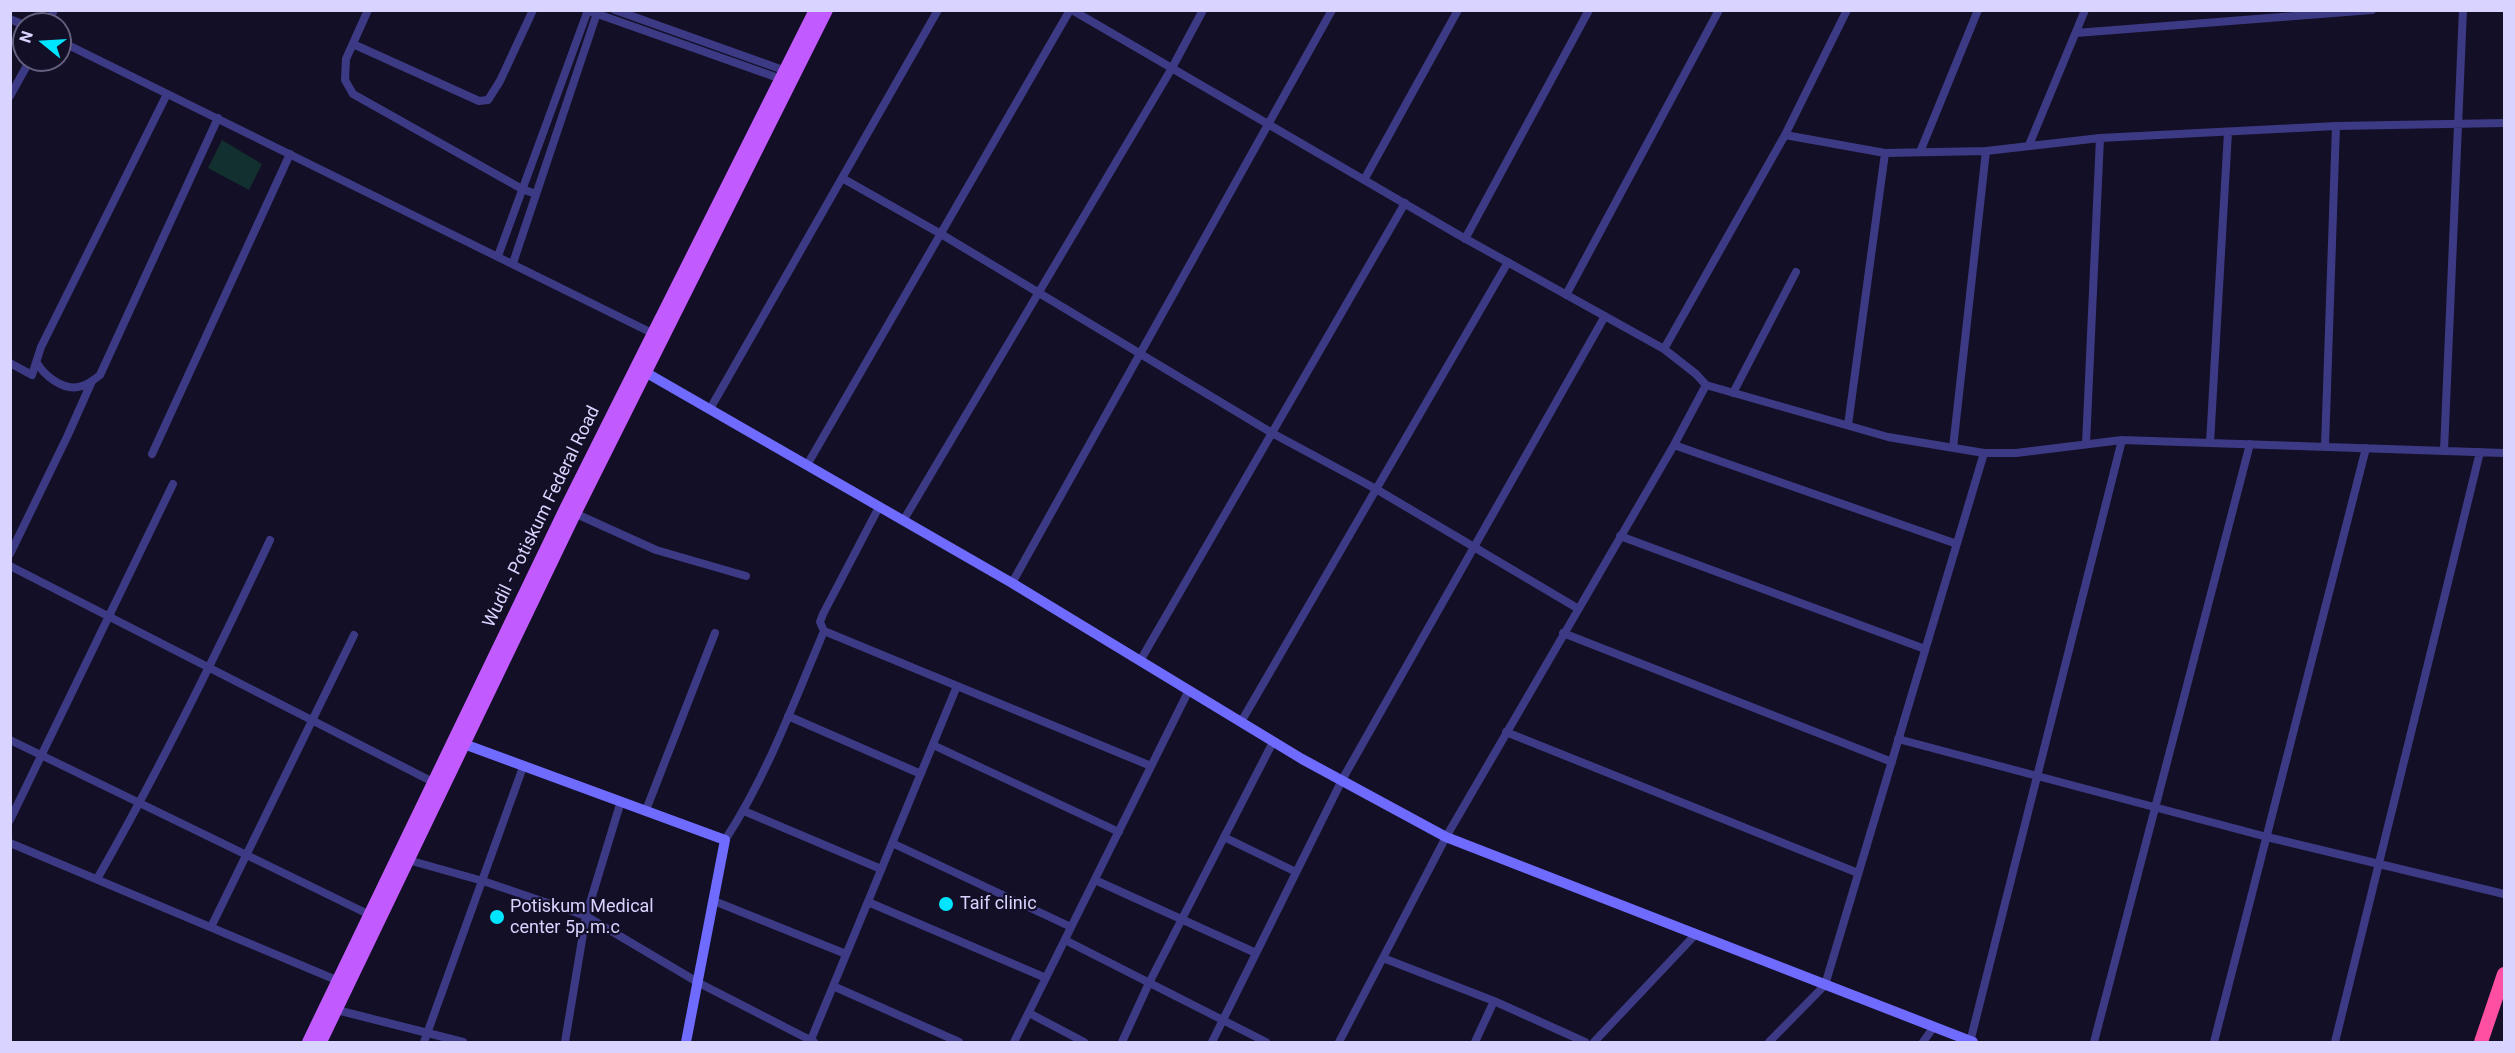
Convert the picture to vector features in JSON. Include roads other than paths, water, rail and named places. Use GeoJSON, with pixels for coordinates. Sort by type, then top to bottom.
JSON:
{"type":"FeatureCollection","features":[{"type":"Feature","properties":{"kind":"highway"},"geometry":{"type":"LineString","coordinates":[[2481,1042],[2505,974]]}},
{"type":"Feature","properties":{"kind":"main road","name":"Wudil - Potiskum Federal Road"},"geometry":{"type":"LineString","coordinates":[[321,1042],[337,1010],[343,982],[370,915],[433,782],[787,77],[815,10]]}},
{"type":"Feature","properties":{"kind":"main road","name":"Wudil - Potiskum Federal Road"},"geometry":{"type":"LineString","coordinates":[[787,77],[827,10]]}},
{"type":"Feature","properties":{"kind":"main road","name":"Wudil - Potiskum Federal Road"},"geometry":{"type":"LineString","coordinates":[[308,1042],[408,860],[464,744],[570,512],[645,372],[658,336]]}},
{"type":"Feature","properties":{"kind":"street"},"geometry":{"type":"LineString","coordinates":[[368,10],[346,59],[345,80],[353,94],[522,189],[536,194]]}},
{"type":"Feature","properties":{"kind":"street"},"geometry":{"type":"LineString","coordinates":[[353,44],[479,101],[488,100],[500,81],[533,10]]}},
{"type":"Feature","properties":{"kind":"street"},"geometry":{"type":"LineString","coordinates":[[498,256],[588,10],[787,77]]}},
{"type":"Feature","properties":{"kind":"street"},"geometry":{"type":"LineString","coordinates":[[615,10],[787,77]]}},
{"type":"Feature","properties":{"kind":"street"},"geometry":{"type":"LineString","coordinates":[[710,409],[938,10]]}},
{"type":"Feature","properties":{"kind":"street"},"geometry":{"type":"LineString","coordinates":[[807,465],[1071,10],[1465,238],[1664,349],[1696,374],[1706,385],[1888,437],[1984,453],[2016,453],[2122,440],[2505,453]]}},
{"type":"Feature","properties":{"kind":"street"},"geometry":{"type":"LineString","coordinates":[[903,521],[1172,68],[1203,10]]}},
{"type":"Feature","properties":{"kind":"street"},"geometry":{"type":"LineString","coordinates":[[1012,583],[1332,10]]}},
{"type":"Feature","properties":{"kind":"street"},"geometry":{"type":"LineString","coordinates":[[1364,180],[1458,10]]}},
{"type":"Feature","properties":{"kind":"street"},"geometry":{"type":"LineString","coordinates":[[1465,238],[1589,10]]}},
{"type":"Feature","properties":{"kind":"street"},"geometry":{"type":"LineString","coordinates":[[1566,295],[1719,10]]}},
{"type":"Feature","properties":{"kind":"street"},"geometry":{"type":"LineString","coordinates":[[1664,349],[1785,135],[1847,10]]}},
{"type":"Feature","properties":{"kind":"street"},"geometry":{"type":"LineString","coordinates":[[1920,152],[1978,10]]}},
{"type":"Feature","properties":{"kind":"street"},"geometry":{"type":"LineString","coordinates":[[2029,145],[2085,10]]}},
{"type":"Feature","properties":{"kind":"street"},"geometry":{"type":"LineString","coordinates":[[2076,33],[2372,10]]}},
{"type":"Feature","properties":{"kind":"street"},"geometry":{"type":"LineString","coordinates":[[2444,450],[2460,123],[2463,10]]}},
{"type":"Feature","properties":{"kind":"street"},"geometry":{"type":"LineString","coordinates":[[513,263],[597,12]]}},
{"type":"Feature","properties":{"kind":"street"},"geometry":{"type":"LineString","coordinates":[[72,47],[658,336]]}},
{"type":"Feature","properties":{"kind":"street"},"geometry":{"type":"LineString","coordinates":[[10,96],[23,72]]}},
{"type":"Feature","properties":{"kind":"street"},"geometry":{"type":"LineString","coordinates":[[10,363],[32,375],[41,347],[168,94]]}},
{"type":"Feature","properties":{"kind":"street"},"geometry":{"type":"LineString","coordinates":[[37,363],[43,373],[61,384],[77,387],[100,375],[218,118]]}},
{"type":"Feature","properties":{"kind":"street"},"geometry":{"type":"LineString","coordinates":[[1785,135],[1885,153],[1986,151],[2100,138],[2336,126],[2505,123]]}},
{"type":"Feature","properties":{"kind":"street"},"geometry":{"type":"LineString","coordinates":[[2325,446],[2336,126]]}},
{"type":"Feature","properties":{"kind":"street"},"geometry":{"type":"LineString","coordinates":[[2210,443],[2228,132]]}},
{"type":"Feature","properties":{"kind":"street"},"geometry":{"type":"LineString","coordinates":[[2086,444],[2100,138]]}},
{"type":"Feature","properties":{"kind":"street"},"geometry":{"type":"LineString","coordinates":[[1953,448],[1986,151]]}},
{"type":"Feature","properties":{"kind":"street"},"geometry":{"type":"LineString","coordinates":[[1848,425],[1885,153]]}},
{"type":"Feature","properties":{"kind":"street"},"geometry":{"type":"LineString","coordinates":[[152,453],[290,154]]}},
{"type":"Feature","properties":{"kind":"street"},"geometry":{"type":"LineString","coordinates":[[842,178],[941,234],[1272,433],[1376,489],[1577,608]]}},
{"type":"Feature","properties":{"kind":"street"},"geometry":{"type":"LineString","coordinates":[[1140,661],[1405,203]]}},
{"type":"Feature","properties":{"kind":"street"},"geometry":{"type":"LineString","coordinates":[[1241,722],[1508,262]]}},
{"type":"Feature","properties":{"kind":"street"},"geometry":{"type":"LineString","coordinates":[[1733,393],[1796,272]]}},
{"type":"Feature","properties":{"kind":"street"},"geometry":{"type":"LineString","coordinates":[[1212,1042],[1341,780],[1605,316]]}},
{"type":"Feature","properties":{"kind":"street"},"geometry":{"type":"LineString","coordinates":[[645,372],[1012,583],[1273,742],[1446,837],[1972,1042],[2122,440]]}},
{"type":"Feature","properties":{"kind":"street"},"geometry":{"type":"LineString","coordinates":[[10,554],[92,381]]}},
{"type":"Feature","properties":{"kind":"street"},"geometry":{"type":"LineString","coordinates":[[1339,1042],[1446,837],[1577,608],[1674,445],[1706,385]]}},
{"type":"Feature","properties":{"kind":"street"},"geometry":{"type":"LineString","coordinates":[[2094,1042],[2250,444]]}},
{"type":"Feature","properties":{"kind":"street"},"geometry":{"type":"LineString","coordinates":[[1674,445],[1957,544]]}},
{"type":"Feature","properties":{"kind":"street"},"geometry":{"type":"LineString","coordinates":[[2214,1042],[2366,448]]}},
{"type":"Feature","properties":{"kind":"street"},"geometry":{"type":"LineString","coordinates":[[2335,1042],[2480,452]]}},
{"type":"Feature","properties":{"kind":"street"},"geometry":{"type":"LineString","coordinates":[[1769,1042],[1825,985],[1984,453]]}},
{"type":"Feature","properties":{"kind":"street"},"geometry":{"type":"LineString","coordinates":[[10,820],[173,484]]}},
{"type":"Feature","properties":{"kind":"street"},"geometry":{"type":"LineString","coordinates":[[686,1042],[725,840],[744,811],[788,716],[824,631],[820,621],[823,614],[879,507]]}},
{"type":"Feature","properties":{"kind":"street"},"geometry":{"type":"LineString","coordinates":[[570,512],[656,550],[746,576]]}},
{"type":"Feature","properties":{"kind":"street"},"geometry":{"type":"LineString","coordinates":[[1620,536],[1925,649]]}},
{"type":"Feature","properties":{"kind":"street"},"geometry":{"type":"LineString","coordinates":[[97,879],[140,804],[210,668],[270,540]]}},
{"type":"Feature","properties":{"kind":"street"},"geometry":{"type":"LineString","coordinates":[[10,566],[433,782]]}},
{"type":"Feature","properties":{"kind":"street"},"geometry":{"type":"LineString","coordinates":[[824,631],[1151,766]]}},
{"type":"Feature","properties":{"kind":"street"},"geometry":{"type":"LineString","coordinates":[[646,810],[715,633]]}},
{"type":"Feature","properties":{"kind":"street"},"geometry":{"type":"LineString","coordinates":[[1563,633],[1892,762]]}},
{"type":"Feature","properties":{"kind":"street"},"geometry":{"type":"LineString","coordinates":[[211,927],[354,635]]}},
{"type":"Feature","properties":{"kind":"street"},"geometry":{"type":"LineString","coordinates":[[408,860],[483,881],[586,916],[699,982],[811,1042],[957,686]]}},
{"type":"Feature","properties":{"kind":"street"},"geometry":{"type":"LineString","coordinates":[[1014,1042],[1189,690]]}},
{"type":"Feature","properties":{"kind":"street"},"geometry":{"type":"LineString","coordinates":[[788,716],[921,774]]}},
{"type":"Feature","properties":{"kind":"street"},"geometry":{"type":"LineString","coordinates":[[1506,732],[1858,873]]}},
{"type":"Feature","properties":{"kind":"street"},"geometry":{"type":"LineString","coordinates":[[1898,739],[2267,837],[2505,894]]}},
{"type":"Feature","properties":{"kind":"street"},"geometry":{"type":"LineString","coordinates":[[10,740],[370,915]]}},
{"type":"Feature","properties":{"kind":"street"},"geometry":{"type":"LineString","coordinates":[[1122,1042],[1149,983],[1273,742]]}},
{"type":"Feature","properties":{"kind":"street"},"geometry":{"type":"LineString","coordinates":[[464,744],[725,840]]}},
{"type":"Feature","properties":{"kind":"street"},"geometry":{"type":"LineString","coordinates":[[933,745],[1119,832]]}},
{"type":"Feature","properties":{"kind":"street"},"geometry":{"type":"LineString","coordinates":[[424,1042],[523,767]]}},
{"type":"Feature","properties":{"kind":"street"},"geometry":{"type":"LineString","coordinates":[[565,1042],[586,916],[621,801]]}},
{"type":"Feature","properties":{"kind":"street"},"geometry":{"type":"LineString","coordinates":[[744,811],[881,869]]}},
{"type":"Feature","properties":{"kind":"street"},"geometry":{"type":"LineString","coordinates":[[1224,837],[1296,872]]}},
{"type":"Feature","properties":{"kind":"street"},"geometry":{"type":"LineString","coordinates":[[10,843],[343,982]]}},
{"type":"Feature","properties":{"kind":"street"},"geometry":{"type":"LineString","coordinates":[[892,843],[1071,927]]}},
{"type":"Feature","properties":{"kind":"street"},"geometry":{"type":"LineString","coordinates":[[1095,880],[1256,953]]}},
{"type":"Feature","properties":{"kind":"street"},"geometry":{"type":"LineString","coordinates":[[714,901],[846,954]]}},
{"type":"Feature","properties":{"kind":"street"},"geometry":{"type":"LineString","coordinates":[[868,902],[1046,978]]}},
{"type":"Feature","properties":{"kind":"street"},"geometry":{"type":"LineString","coordinates":[[1594,1042],[1695,935]]}},
{"type":"Feature","properties":{"kind":"street"},"geometry":{"type":"LineString","coordinates":[[1065,940],[1266,1042]]}},
{"type":"Feature","properties":{"kind":"street"},"geometry":{"type":"LineString","coordinates":[[1383,958],[1494,1001],[1585,1042]]}},
{"type":"Feature","properties":{"kind":"street"},"geometry":{"type":"LineString","coordinates":[[833,986],[959,1042]]}},
{"type":"Feature","properties":{"kind":"street"},"geometry":{"type":"LineString","coordinates":[[1474,1042],[1494,1001]]}},
{"type":"Feature","properties":{"kind":"street"},"geometry":{"type":"LineString","coordinates":[[337,1010],[463,1042]]}},
{"type":"Feature","properties":{"kind":"street"},"geometry":{"type":"LineString","coordinates":[[1029,1013],[1084,1042]]}},
{"type":"Feature","properties":{"kind":"street"},"geometry":{"type":"LineString","coordinates":[[1923,1042],[1933,1028]]}},
{"type":"Feature","properties":{"kind":"place","name":"Taif clinic"},"geometry":{"type":"Point","coordinates":[946,904]}},
{"type":"Feature","properties":{"kind":"place","name":"Potiskum Medical center 5p.m.c"},"geometry":{"type":"Point","coordinates":[497,917]}}]}
